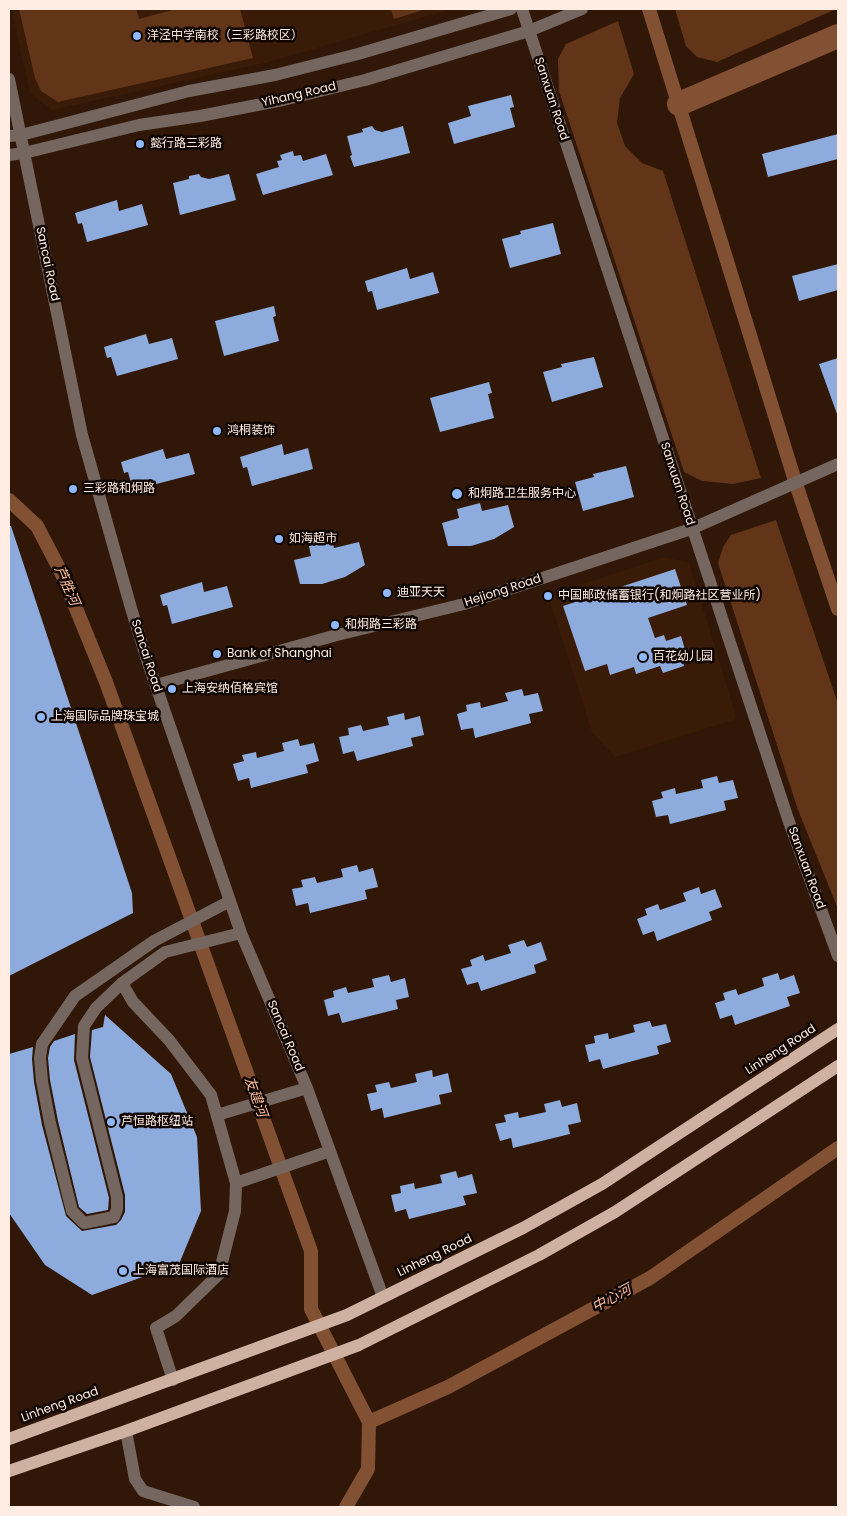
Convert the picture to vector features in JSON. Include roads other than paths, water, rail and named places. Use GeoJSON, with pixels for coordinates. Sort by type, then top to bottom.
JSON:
{"type":"FeatureCollection","features":[{"type":"Feature","properties":{"kind":"main road","name":"Linheng Road"},"geometry":{"type":"LineString","coordinates":[[9,1439],[346,1315],[523,1228],[602,1184],[838,1028]]}},
{"type":"Feature","properties":{"kind":"main road"},"geometry":{"type":"LineString","coordinates":[[9,1471],[126,1431],[359,1346],[539,1255],[615,1212],[838,1066]]}},
{"type":"Feature","properties":{"kind":"street","name":"Yihang Road"},"geometry":{"type":"LineString","coordinates":[[15,135],[189,91],[276,75],[358,54],[511,9]]}},
{"type":"Feature","properties":{"kind":"street","name":"Sanxuan Road"},"geometry":{"type":"LineString","coordinates":[[522,9],[691,529],[788,819],[838,956]]}},
{"type":"Feature","properties":{"kind":"street","name":"Yihang Road"},"geometry":{"type":"LineString","coordinates":[[9,155],[139,125],[283,100],[365,80],[529,31],[582,9]]}},
{"type":"Feature","properties":{"kind":"street","name":"Sancai Road"},"geometry":{"type":"LineString","coordinates":[[9,79],[15,135],[24,153],[82,435],[130,608],[241,933],[307,1088],[383,1297]]}},
{"type":"Feature","properties":{"kind":"street","name":"Hejiong Road"},"geometry":{"type":"LineString","coordinates":[[156,685],[337,635],[464,604],[691,529],[838,464]]}},
{"type":"Feature","properties":{"kind":"street"},"geometry":{"type":"LineString","coordinates":[[230,901],[154,941],[76,996],[42,1044],[40,1058],[42,1081],[50,1123],[72,1211],[84,1223],[114,1217],[117,1209],[113,1181],[82,1058],[82,1032],[84,1026],[96,1008],[122,984],[165,952],[241,933]]}},
{"type":"Feature","properties":{"kind":"street"},"geometry":{"type":"LineString","coordinates":[[122,984],[133,1002],[169,1040],[211,1095],[236,1183],[235,1211],[220,1274],[176,1316],[156,1328],[173,1380]]}},
{"type":"Feature","properties":{"kind":"street"},"geometry":{"type":"LineString","coordinates":[[217,1115],[307,1088]]}},
{"type":"Feature","properties":{"kind":"street"},"geometry":{"type":"LineString","coordinates":[[236,1183],[330,1151]]}},
{"type":"Feature","properties":{"kind":"street"},"geometry":{"type":"LineString","coordinates":[[126,1431],[135,1479],[143,1491],[194,1507]]}},
{"type":"Feature","properties":{"kind":"waterway"},"geometry":{"type":"LineString","coordinates":[[649,9],[796,484],[838,609]]}},
{"type":"Feature","properties":{"kind":"waterway"},"geometry":{"type":"LineString","coordinates":[[679,104],[838,36]]}},
{"type":"Feature","properties":{"kind":"waterway","name":"友建河"},"geometry":{"type":"LineString","coordinates":[[9,500],[37,526],[62,574],[106,682],[311,1251],[311,1309],[369,1422],[368,1469],[346,1507]]}},
{"type":"Feature","properties":{"kind":"waterway","name":"中心河"},"geometry":{"type":"LineString","coordinates":[[369,1422],[448,1387],[650,1278],[838,1148]]}},
{"type":"Feature","properties":{"kind":"place","name":"洋泾中学南校（三彩路校区）"},"geometry":{"type":"Point","coordinates":[137,36]}},
{"type":"Feature","properties":{"kind":"place","name":"懿行路三彩路"},"geometry":{"type":"Point","coordinates":[140,144]}},
{"type":"Feature","properties":{"kind":"place","name":"鸿桐装饰"},"geometry":{"type":"Point","coordinates":[217,431]}},
{"type":"Feature","properties":{"kind":"place","name":"三彩路和炯路"},"geometry":{"type":"Point","coordinates":[73,489]}},
{"type":"Feature","properties":{"kind":"place","name":"和炯路卫生服务中心"},"geometry":{"type":"Point","coordinates":[457,494]}},
{"type":"Feature","properties":{"kind":"place","name":"如海超市"},"geometry":{"type":"Point","coordinates":[279,539]}},
{"type":"Feature","properties":{"kind":"place","name":"迪亚天天"},"geometry":{"type":"Point","coordinates":[387,593]}},
{"type":"Feature","properties":{"kind":"place","name":"中国邮政储蓄银行(和炯路社区营业所)"},"geometry":{"type":"Point","coordinates":[548,596]}},
{"type":"Feature","properties":{"kind":"place","name":"和炯路三彩路"},"geometry":{"type":"Point","coordinates":[335,625]}},
{"type":"Feature","properties":{"kind":"place","name":"Bank of Shanghai"},"geometry":{"type":"Point","coordinates":[217,654]}},
{"type":"Feature","properties":{"kind":"place","name":"百花幼儿园"},"geometry":{"type":"Point","coordinates":[643,657]}},
{"type":"Feature","properties":{"kind":"place","name":"上海安纳佰格宾馆"},"geometry":{"type":"Point","coordinates":[172,689]}},
{"type":"Feature","properties":{"kind":"place","name":"上海国际品牌珠宝城"},"geometry":{"type":"Point","coordinates":[41,717]}},
{"type":"Feature","properties":{"kind":"place","name":"芦恒路枢纽站"},"geometry":{"type":"Point","coordinates":[111,1122]}},
{"type":"Feature","properties":{"kind":"place","name":"上海富茂国际酒店"},"geometry":{"type":"Point","coordinates":[123,1271]}},
{"type":"Feature","properties":{"kind":"water label","name":"芦胜河"},"geometry":{"type":"Point","coordinates":[66,586]}}]}
